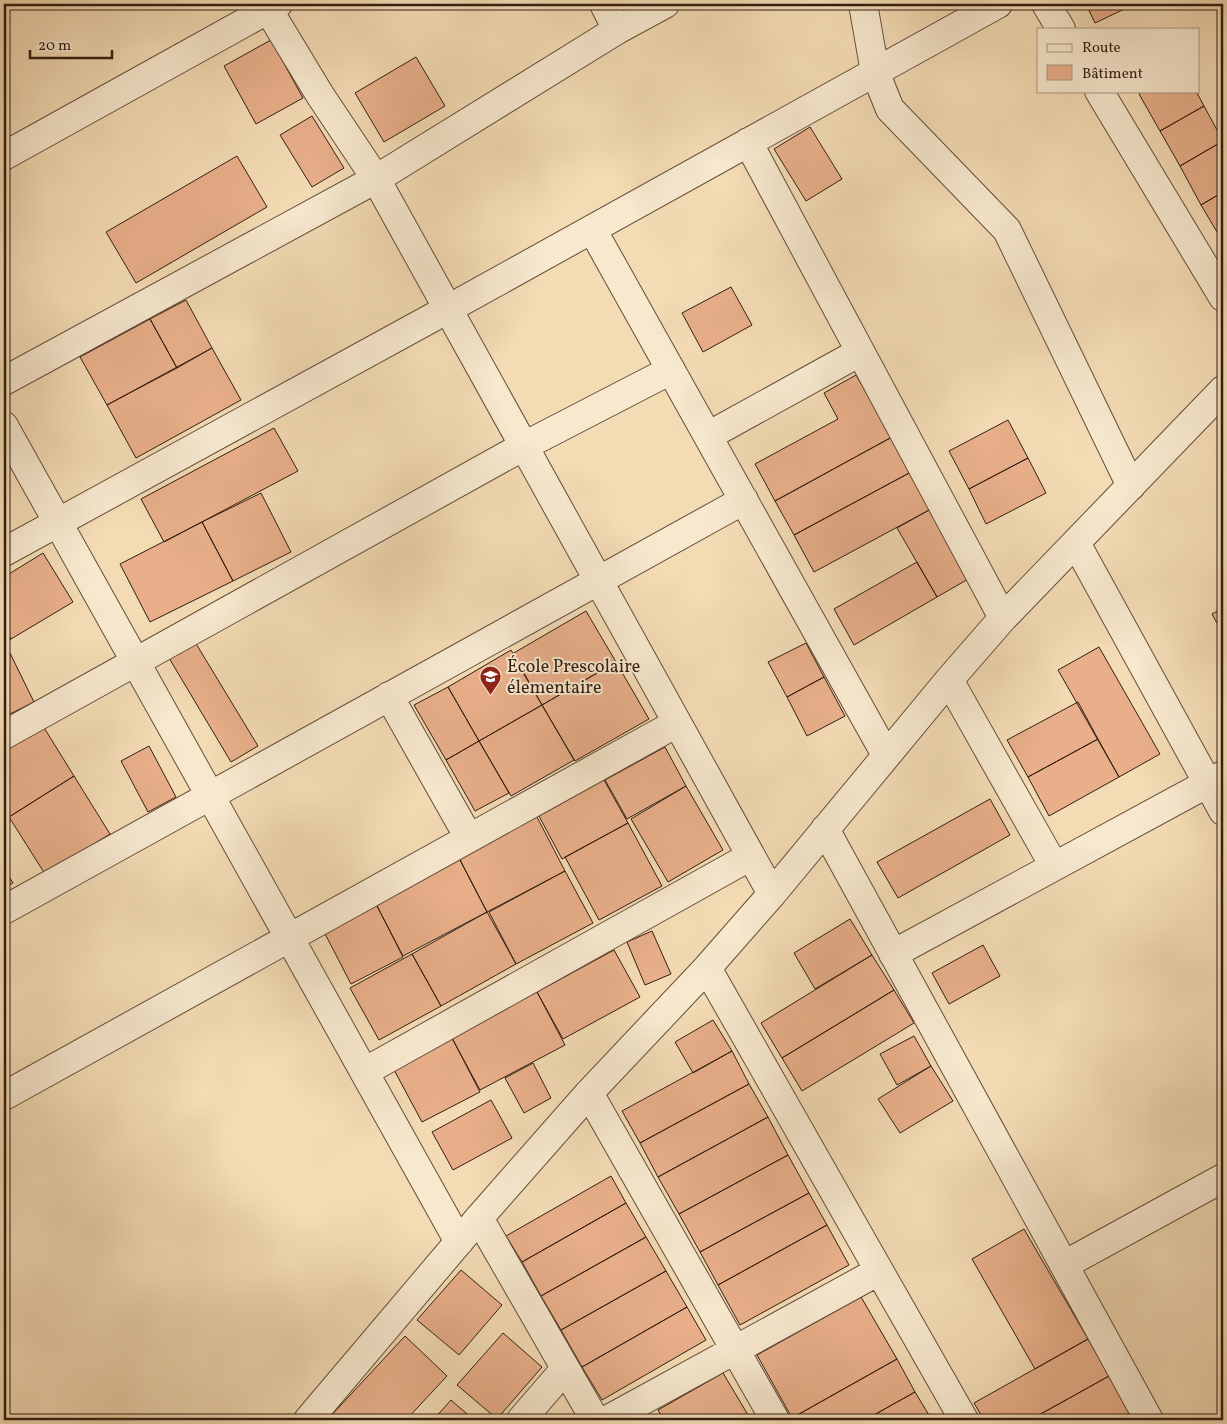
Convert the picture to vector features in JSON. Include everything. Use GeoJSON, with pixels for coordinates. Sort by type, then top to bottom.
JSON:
{"type":"FeatureCollection","features":[{"type":"Feature","properties":{"kind":"street"},"geometry":{"type":"LineString","coordinates":[[604,4],[617,30]]}},
{"type":"Feature","properties":{"kind":"street"},"geometry":{"type":"LineString","coordinates":[[4,381],[376,179],[617,30],[666,4]]}},
{"type":"Feature","properties":{"kind":"street"},"geometry":{"type":"LineString","coordinates":[[863,4],[875,72],[890,109],[1007,230],[1131,486]]}},
{"type":"Feature","properties":{"kind":"street"},"geometry":{"type":"LineString","coordinates":[[4,552],[448,309],[998,4]]}},
{"type":"Feature","properties":{"kind":"street"},"geometry":{"type":"LineString","coordinates":[[1046,4],[1060,28]]}},
{"type":"Feature","properties":{"kind":"street"},"geometry":{"type":"LineString","coordinates":[[4,156],[273,6],[320,95],[376,179],[772,894]]}},
{"type":"Feature","properties":{"kind":"street"},"geometry":{"type":"LineString","coordinates":[[1100,92],[1223,297]]}},
{"type":"Feature","properties":{"kind":"street"},"geometry":{"type":"LineString","coordinates":[[748,142],[1003,618]]}},
{"type":"Feature","properties":{"kind":"street"},"geometry":{"type":"LineString","coordinates":[[592,229],[886,755]]}},
{"type":"Feature","properties":{"kind":"street"},"geometry":{"type":"LineString","coordinates":[[708,436],[860,352]]}},
{"type":"Feature","properties":{"kind":"street"},"geometry":{"type":"LineString","coordinates":[[4,736],[524,446],[671,370]]}},
{"type":"Feature","properties":{"kind":"street"},"geometry":{"type":"LineString","coordinates":[[308,1420],[479,1218],[589,1093],[707,968],[772,894],[886,755],[1003,618],[1223,390]]}},
{"type":"Feature","properties":{"kind":"street"},"geometry":{"type":"LineString","coordinates":[[4,426],[459,1242]]}},
{"type":"Feature","properties":{"kind":"street"},"geometry":{"type":"LineString","coordinates":[[4,910],[744,500]]}},
{"type":"Feature","properties":{"kind":"street"},"geometry":{"type":"LineString","coordinates":[[1076,542],[1216,779],[1223,811]]}},
{"type":"Feature","properties":{"kind":"street"},"geometry":{"type":"LineString","coordinates":[[949,680],[1054,866]]}},
{"type":"Feature","properties":{"kind":"street"},"geometry":{"type":"LineString","coordinates":[[389,696],[469,838]]}},
{"type":"Feature","properties":{"kind":"street"},"geometry":{"type":"LineString","coordinates":[[4,1096],[677,723]]}},
{"type":"Feature","properties":{"kind":"street"},"geometry":{"type":"LineString","coordinates":[[893,954],[1216,779]]}},
{"type":"Feature","properties":{"kind":"street"},"geometry":{"type":"LineString","coordinates":[[825,829],[1149,1420]]}},
{"type":"Feature","properties":{"kind":"street"},"geometry":{"type":"LineString","coordinates":[[364,1072],[751,856]]}},
{"type":"Feature","properties":{"kind":"street"},"geometry":{"type":"LineString","coordinates":[[707,968],[964,1420]]}},
{"type":"Feature","properties":{"kind":"street"},"geometry":{"type":"LineString","coordinates":[[589,1093],[775,1420]]}},
{"type":"Feature","properties":{"kind":"street"},"geometry":{"type":"LineString","coordinates":[[1064,1265],[1221,1186]]}},
{"type":"Feature","properties":{"kind":"street"},"geometry":{"type":"LineString","coordinates":[[479,1218],[595,1420]]}},
{"type":"Feature","properties":{"kind":"street"},"geometry":{"type":"LineString","coordinates":[[606,1420],[879,1271]]}},
{"type":"Feature","properties":{"kind":"street"},"geometry":{"type":"LineString","coordinates":[[521,1420],[565,1369]]}},
{"type":"Feature","properties":{"kind":"building"},"geometry":{"type":"Polygon","coordinates":[[[1086,4],[1135,4],[1095,23],[1086,4]]]}},
{"type":"Feature","properties":{"kind":"building"},"geometry":{"type":"Polygon","coordinates":[[[271,40],[303,98],[256,124],[224,66],[271,40]]]}},
{"type":"Feature","properties":{"kind":"building"},"geometry":{"type":"Polygon","coordinates":[[[416,57],[445,106],[384,142],[355,93],[416,57]]]}},
{"type":"Feature","properties":{"kind":"building"},"geometry":{"type":"Polygon","coordinates":[[[1142,92],[1197,92],[1204,106],[1160,131],[1139,94],[1142,92]]]}},
{"type":"Feature","properties":{"kind":"building"},"geometry":{"type":"Polygon","coordinates":[[[1204,106],[1223,141],[1180,166],[1160,131],[1204,106]]]}},
{"type":"Feature","properties":{"kind":"building"},"geometry":{"type":"Polygon","coordinates":[[[312,116],[344,168],[312,187],[280,135],[312,116]]]}},
{"type":"Feature","properties":{"kind":"building"},"geometry":{"type":"Polygon","coordinates":[[[810,127],[842,179],[806,201],[774,149],[810,127]]]}},
{"type":"Feature","properties":{"kind":"building"},"geometry":{"type":"Polygon","coordinates":[[[1223,141],[1223,192],[1201,205],[1180,166],[1223,141]]]}},
{"type":"Feature","properties":{"kind":"building"},"geometry":{"type":"Polygon","coordinates":[[[237,156],[267,207],[136,283],[106,232],[237,156]]]}},
{"type":"Feature","properties":{"kind":"building"},"geometry":{"type":"Polygon","coordinates":[[[1223,192],[1223,235],[1220,237],[1201,205],[1223,192]]]}},
{"type":"Feature","properties":{"kind":"building"},"geometry":{"type":"Polygon","coordinates":[[[731,287],[752,325],[703,352],[682,313],[731,287]]]}},
{"type":"Feature","properties":{"kind":"building"},"geometry":{"type":"Polygon","coordinates":[[[186,300],[212,348],[177,368],[150,319],[186,300]]]}},
{"type":"Feature","properties":{"kind":"building"},"geometry":{"type":"Polygon","coordinates":[[[150,319],[177,368],[107,405],[80,357],[150,319]]]}},
{"type":"Feature","properties":{"kind":"building"},"geometry":{"type":"Polygon","coordinates":[[[212,348],[241,400],[136,458],[107,405],[212,348]]]}},
{"type":"Feature","properties":{"kind":"building"},"geometry":{"type":"Polygon","coordinates":[[[856,375],[892,437],[775,501],[755,464],[838,419],[824,393],[856,375]]]}},
{"type":"Feature","properties":{"kind":"building"},"geometry":{"type":"Polygon","coordinates":[[[1008,420],[1028,458],[969,489],[949,451],[1008,420]]]}},
{"type":"Feature","properties":{"kind":"building"},"geometry":{"type":"Polygon","coordinates":[[[274,428],[298,471],[164,542],[141,499],[274,428]]]}},
{"type":"Feature","properties":{"kind":"building"},"geometry":{"type":"Polygon","coordinates":[[[892,437],[911,472],[794,535],[775,501],[892,437]]]}},
{"type":"Feature","properties":{"kind":"building"},"geometry":{"type":"Polygon","coordinates":[[[1028,458],[1046,493],[986,524],[969,489],[1028,458]]]}},
{"type":"Feature","properties":{"kind":"building"},"geometry":{"type":"Polygon","coordinates":[[[911,472],[931,509],[814,572],[794,535],[911,472]]]}},
{"type":"Feature","properties":{"kind":"building"},"geometry":{"type":"Polygon","coordinates":[[[261,493],[291,552],[233,581],[202,522],[261,493]]]}},
{"type":"Feature","properties":{"kind":"building"},"geometry":{"type":"Polygon","coordinates":[[[931,509],[970,578],[937,597],[897,528],[931,509]]]}},
{"type":"Feature","properties":{"kind":"building"},"geometry":{"type":"Polygon","coordinates":[[[202,522],[233,581],[150,622],[120,564],[202,522]]]}},
{"type":"Feature","properties":{"kind":"building"},"geometry":{"type":"Polygon","coordinates":[[[43,553],[73,602],[11,639],[4,627],[4,577],[43,553]]]}},
{"type":"Feature","properties":{"kind":"building"},"geometry":{"type":"Polygon","coordinates":[[[917,562],[937,597],[854,645],[834,609],[917,562]]]}},
{"type":"Feature","properties":{"kind":"building"},"geometry":{"type":"Polygon","coordinates":[[[1223,608],[1223,634],[1212,614],[1223,608]]]}},
{"type":"Feature","properties":{"kind":"building"},"geometry":{"type":"Polygon","coordinates":[[[586,611],[616,662],[542,705],[512,654],[586,611]]]}},
{"type":"Feature","properties":{"kind":"building"},"geometry":{"type":"Polygon","coordinates":[[[4,627],[11,639],[4,643],[4,627]]]}},
{"type":"Feature","properties":{"kind":"building"},"geometry":{"type":"Polygon","coordinates":[[[195,642],[258,746],[231,762],[169,658],[195,642]]]}},
{"type":"Feature","properties":{"kind":"building"},"geometry":{"type":"Polygon","coordinates":[[[806,643],[824,677],[787,697],[768,662],[806,643]]]}},
{"type":"Feature","properties":{"kind":"building"},"geometry":{"type":"Polygon","coordinates":[[[1099,647],[1160,754],[1119,777],[1058,670],[1099,647]]]}},
{"type":"Feature","properties":{"kind":"building"},"geometry":{"type":"Polygon","coordinates":[[[8,649],[34,702],[4,717],[4,651],[8,649]]]}},
{"type":"Feature","properties":{"kind":"building"},"geometry":{"type":"Polygon","coordinates":[[[511,650],[542,705],[479,741],[448,687],[511,650]]]}},
{"type":"Feature","properties":{"kind":"building"},"geometry":{"type":"Polygon","coordinates":[[[616,662],[649,719],[575,761],[542,705],[616,662]]]}},
{"type":"Feature","properties":{"kind":"building"},"geometry":{"type":"Polygon","coordinates":[[[824,677],[845,716],[807,736],[787,697],[824,677]]]}},
{"type":"Feature","properties":{"kind":"building"},"geometry":{"type":"Polygon","coordinates":[[[448,687],[479,741],[446,760],[414,705],[448,687]]]}},
{"type":"Feature","properties":{"kind":"building"},"geometry":{"type":"Polygon","coordinates":[[[1078,702],[1098,739],[1028,777],[1007,740],[1078,702]]]}},
{"type":"Feature","properties":{"kind":"building"},"geometry":{"type":"Polygon","coordinates":[[[542,705],[574,760],[511,796],[479,741],[542,705]]]}},
{"type":"Feature","properties":{"kind":"building"},"geometry":{"type":"Polygon","coordinates":[[[43,726],[74,776],[9,817],[4,808],[4,750],[43,726]]]}},
{"type":"Feature","properties":{"kind":"building"},"geometry":{"type":"Polygon","coordinates":[[[1098,739],[1119,777],[1049,816],[1028,777],[1098,739]]]}},
{"type":"Feature","properties":{"kind":"building"},"geometry":{"type":"Polygon","coordinates":[[[479,741],[509,793],[475,811],[446,760],[479,741]]]}},
{"type":"Feature","properties":{"kind":"building"},"geometry":{"type":"Polygon","coordinates":[[[149,746],[176,797],[148,812],[121,761],[149,746]]]}},
{"type":"Feature","properties":{"kind":"building"},"geometry":{"type":"Polygon","coordinates":[[[665,747],[686,786],[627,819],[605,780],[665,747]]]}},
{"type":"Feature","properties":{"kind":"building"},"geometry":{"type":"Polygon","coordinates":[[[74,776],[110,834],[45,874],[9,817],[74,776]]]}},
{"type":"Feature","properties":{"kind":"building"},"geometry":{"type":"Polygon","coordinates":[[[604,780],[628,823],[562,859],[539,816],[604,780]]]}},
{"type":"Feature","properties":{"kind":"building"},"geometry":{"type":"Polygon","coordinates":[[[686,786],[723,850],[668,882],[631,819],[686,786]]]}},
{"type":"Feature","properties":{"kind":"building"},"geometry":{"type":"Polygon","coordinates":[[[990,799],[1010,835],[898,898],[877,862],[990,799]]]}},
{"type":"Feature","properties":{"kind":"building"},"geometry":{"type":"Polygon","coordinates":[[[537,817],[565,871],[487,912],[459,858],[537,817]]]}},
{"type":"Feature","properties":{"kind":"building"},"geometry":{"type":"Polygon","coordinates":[[[628,823],[662,886],[599,920],[565,857],[628,823]]]}},
{"type":"Feature","properties":{"kind":"building"},"geometry":{"type":"Polygon","coordinates":[[[459,858],[487,912],[403,956],[375,902],[459,858]]]}},
{"type":"Feature","properties":{"kind":"building"},"geometry":{"type":"Polygon","coordinates":[[[4,868],[13,883],[4,888],[4,868]]]}},
{"type":"Feature","properties":{"kind":"building"},"geometry":{"type":"Polygon","coordinates":[[[565,871],[593,923],[516,964],[489,912],[565,871]]]}},
{"type":"Feature","properties":{"kind":"building"},"geometry":{"type":"Polygon","coordinates":[[[375,902],[403,957],[351,984],[322,928],[375,902]]]}},
{"type":"Feature","properties":{"kind":"building"},"geometry":{"type":"Polygon","coordinates":[[[487,912],[516,964],[441,1006],[412,954],[487,912]]]}},
{"type":"Feature","properties":{"kind":"building"},"geometry":{"type":"Polygon","coordinates":[[[850,919],[872,955],[815,989],[794,953],[850,919]]]}},
{"type":"Feature","properties":{"kind":"building"},"geometry":{"type":"Polygon","coordinates":[[[652,931],[671,974],[645,985],[627,942],[652,931]]]}},
{"type":"Feature","properties":{"kind":"building"},"geometry":{"type":"Polygon","coordinates":[[[983,945],[1000,976],[949,1004],[932,973],[983,945]]]}},
{"type":"Feature","properties":{"kind":"building"},"geometry":{"type":"Polygon","coordinates":[[[614,950],[640,997],[563,1039],[537,992],[614,950]]]}},
{"type":"Feature","properties":{"kind":"building"},"geometry":{"type":"Polygon","coordinates":[[[412,954],[441,1006],[379,1040],[350,988],[412,954]]]}},
{"type":"Feature","properties":{"kind":"building"},"geometry":{"type":"Polygon","coordinates":[[[872,955],[894,990],[782,1058],[761,1023],[872,955]]]}},
{"type":"Feature","properties":{"kind":"building"},"geometry":{"type":"Polygon","coordinates":[[[894,990],[914,1023],[802,1091],[782,1058],[894,990]]]}},
{"type":"Feature","properties":{"kind":"building"},"geometry":{"type":"Polygon","coordinates":[[[537,992],[565,1045],[480,1090],[452,1038],[537,992]]]}},
{"type":"Feature","properties":{"kind":"building"},"geometry":{"type":"Polygon","coordinates":[[[713,1020],[732,1051],[693,1073],[675,1042],[713,1020]]]}},
{"type":"Feature","properties":{"kind":"building"},"geometry":{"type":"Polygon","coordinates":[[[914,1036],[931,1066],[897,1085],[880,1054],[914,1036]]]}},
{"type":"Feature","properties":{"kind":"building"},"geometry":{"type":"Polygon","coordinates":[[[452,1038],[480,1092],[422,1122],[393,1068],[452,1038]]]}},
{"type":"Feature","properties":{"kind":"building"},"geometry":{"type":"Polygon","coordinates":[[[732,1051],[749,1084],[640,1143],[622,1111],[732,1051]]]}},
{"type":"Feature","properties":{"kind":"building"},"geometry":{"type":"Polygon","coordinates":[[[533,1063],[551,1098],[524,1113],[505,1078],[533,1063]]]}},
{"type":"Feature","properties":{"kind":"building"},"geometry":{"type":"Polygon","coordinates":[[[931,1066],[953,1101],[900,1133],[878,1099],[931,1066]]]}},
{"type":"Feature","properties":{"kind":"building"},"geometry":{"type":"Polygon","coordinates":[[[749,1084],[768,1117],[658,1177],[640,1143],[749,1084]]]}},
{"type":"Feature","properties":{"kind":"building"},"geometry":{"type":"Polygon","coordinates":[[[491,1100],[512,1138],[453,1170],[432,1132],[491,1100]]]}},
{"type":"Feature","properties":{"kind":"building"},"geometry":{"type":"Polygon","coordinates":[[[768,1117],[788,1155],[679,1214],[658,1177],[768,1117]]]}},
{"type":"Feature","properties":{"kind":"building"},"geometry":{"type":"Polygon","coordinates":[[[788,1155],[809,1193],[700,1252],[679,1214],[788,1155]]]}},
{"type":"Feature","properties":{"kind":"building"},"geometry":{"type":"Polygon","coordinates":[[[611,1176],[626,1203],[522,1262],[506,1236],[611,1176]]]}},
{"type":"Feature","properties":{"kind":"building"},"geometry":{"type":"Polygon","coordinates":[[[809,1193],[827,1225],[718,1285],[700,1252],[809,1193]]]}},
{"type":"Feature","properties":{"kind":"building"},"geometry":{"type":"Polygon","coordinates":[[[626,1203],[646,1237],[541,1296],[522,1262],[626,1203]]]}},
{"type":"Feature","properties":{"kind":"building"},"geometry":{"type":"Polygon","coordinates":[[[827,1225],[849,1265],[740,1325],[718,1285],[827,1225]]]}},
{"type":"Feature","properties":{"kind":"building"},"geometry":{"type":"Polygon","coordinates":[[[1024,1229],[1088,1339],[1035,1369],[972,1259],[1024,1229]]]}},
{"type":"Feature","properties":{"kind":"building"},"geometry":{"type":"Polygon","coordinates":[[[646,1237],[666,1271],[561,1330],[541,1296],[646,1237]]]}},
{"type":"Feature","properties":{"kind":"building"},"geometry":{"type":"Polygon","coordinates":[[[461,1270],[502,1305],[459,1355],[417,1320],[461,1270]]]}},
{"type":"Feature","properties":{"kind":"building"},"geometry":{"type":"Polygon","coordinates":[[[666,1271],[687,1307],[582,1367],[561,1330],[666,1271]]]}},
{"type":"Feature","properties":{"kind":"building"},"geometry":{"type":"Polygon","coordinates":[[[861,1297],[897,1359],[792,1418],[757,1355],[861,1297]]]}},
{"type":"Feature","properties":{"kind":"building"},"geometry":{"type":"Polygon","coordinates":[[[687,1307],[706,1340],[602,1400],[582,1367],[687,1307]]]}},
{"type":"Feature","properties":{"kind":"building"},"geometry":{"type":"Polygon","coordinates":[[[503,1333],[542,1367],[497,1419],[457,1385],[503,1333]]]}},
{"type":"Feature","properties":{"kind":"building"},"geometry":{"type":"Polygon","coordinates":[[[405,1336],[447,1376],[406,1420],[327,1420],[405,1336]]]}},
{"type":"Feature","properties":{"kind":"building"},"geometry":{"type":"Polygon","coordinates":[[[1088,1339],[1109,1376],[1030,1420],[984,1420],[974,1403],[1088,1339]]]}},
{"type":"Feature","properties":{"kind":"building"},"geometry":{"type":"Polygon","coordinates":[[[897,1359],[915,1392],[865,1420],[794,1420],[792,1418],[897,1359]]]}},
{"type":"Feature","properties":{"kind":"building"},"geometry":{"type":"Polygon","coordinates":[[[723,1373],[751,1420],[664,1420],[658,1410],[723,1373]]]}},
{"type":"Feature","properties":{"kind":"building"},"geometry":{"type":"Polygon","coordinates":[[[1109,1376],[1129,1413],[1117,1420],[1030,1420],[1109,1376]]]}},
{"type":"Feature","properties":{"kind":"building"},"geometry":{"type":"Polygon","coordinates":[[[915,1392],[932,1420],[865,1420],[915,1392]]]}},
{"type":"Feature","properties":{"kind":"building"},"geometry":{"type":"Polygon","coordinates":[[[451,1400],[474,1420],[433,1420],[451,1400]]]}},
{"type":"Feature","properties":{"kind":"place","name":"École Prescolaire élementaire"},"geometry":{"type":"Point","coordinates":[491,695]}}]}
